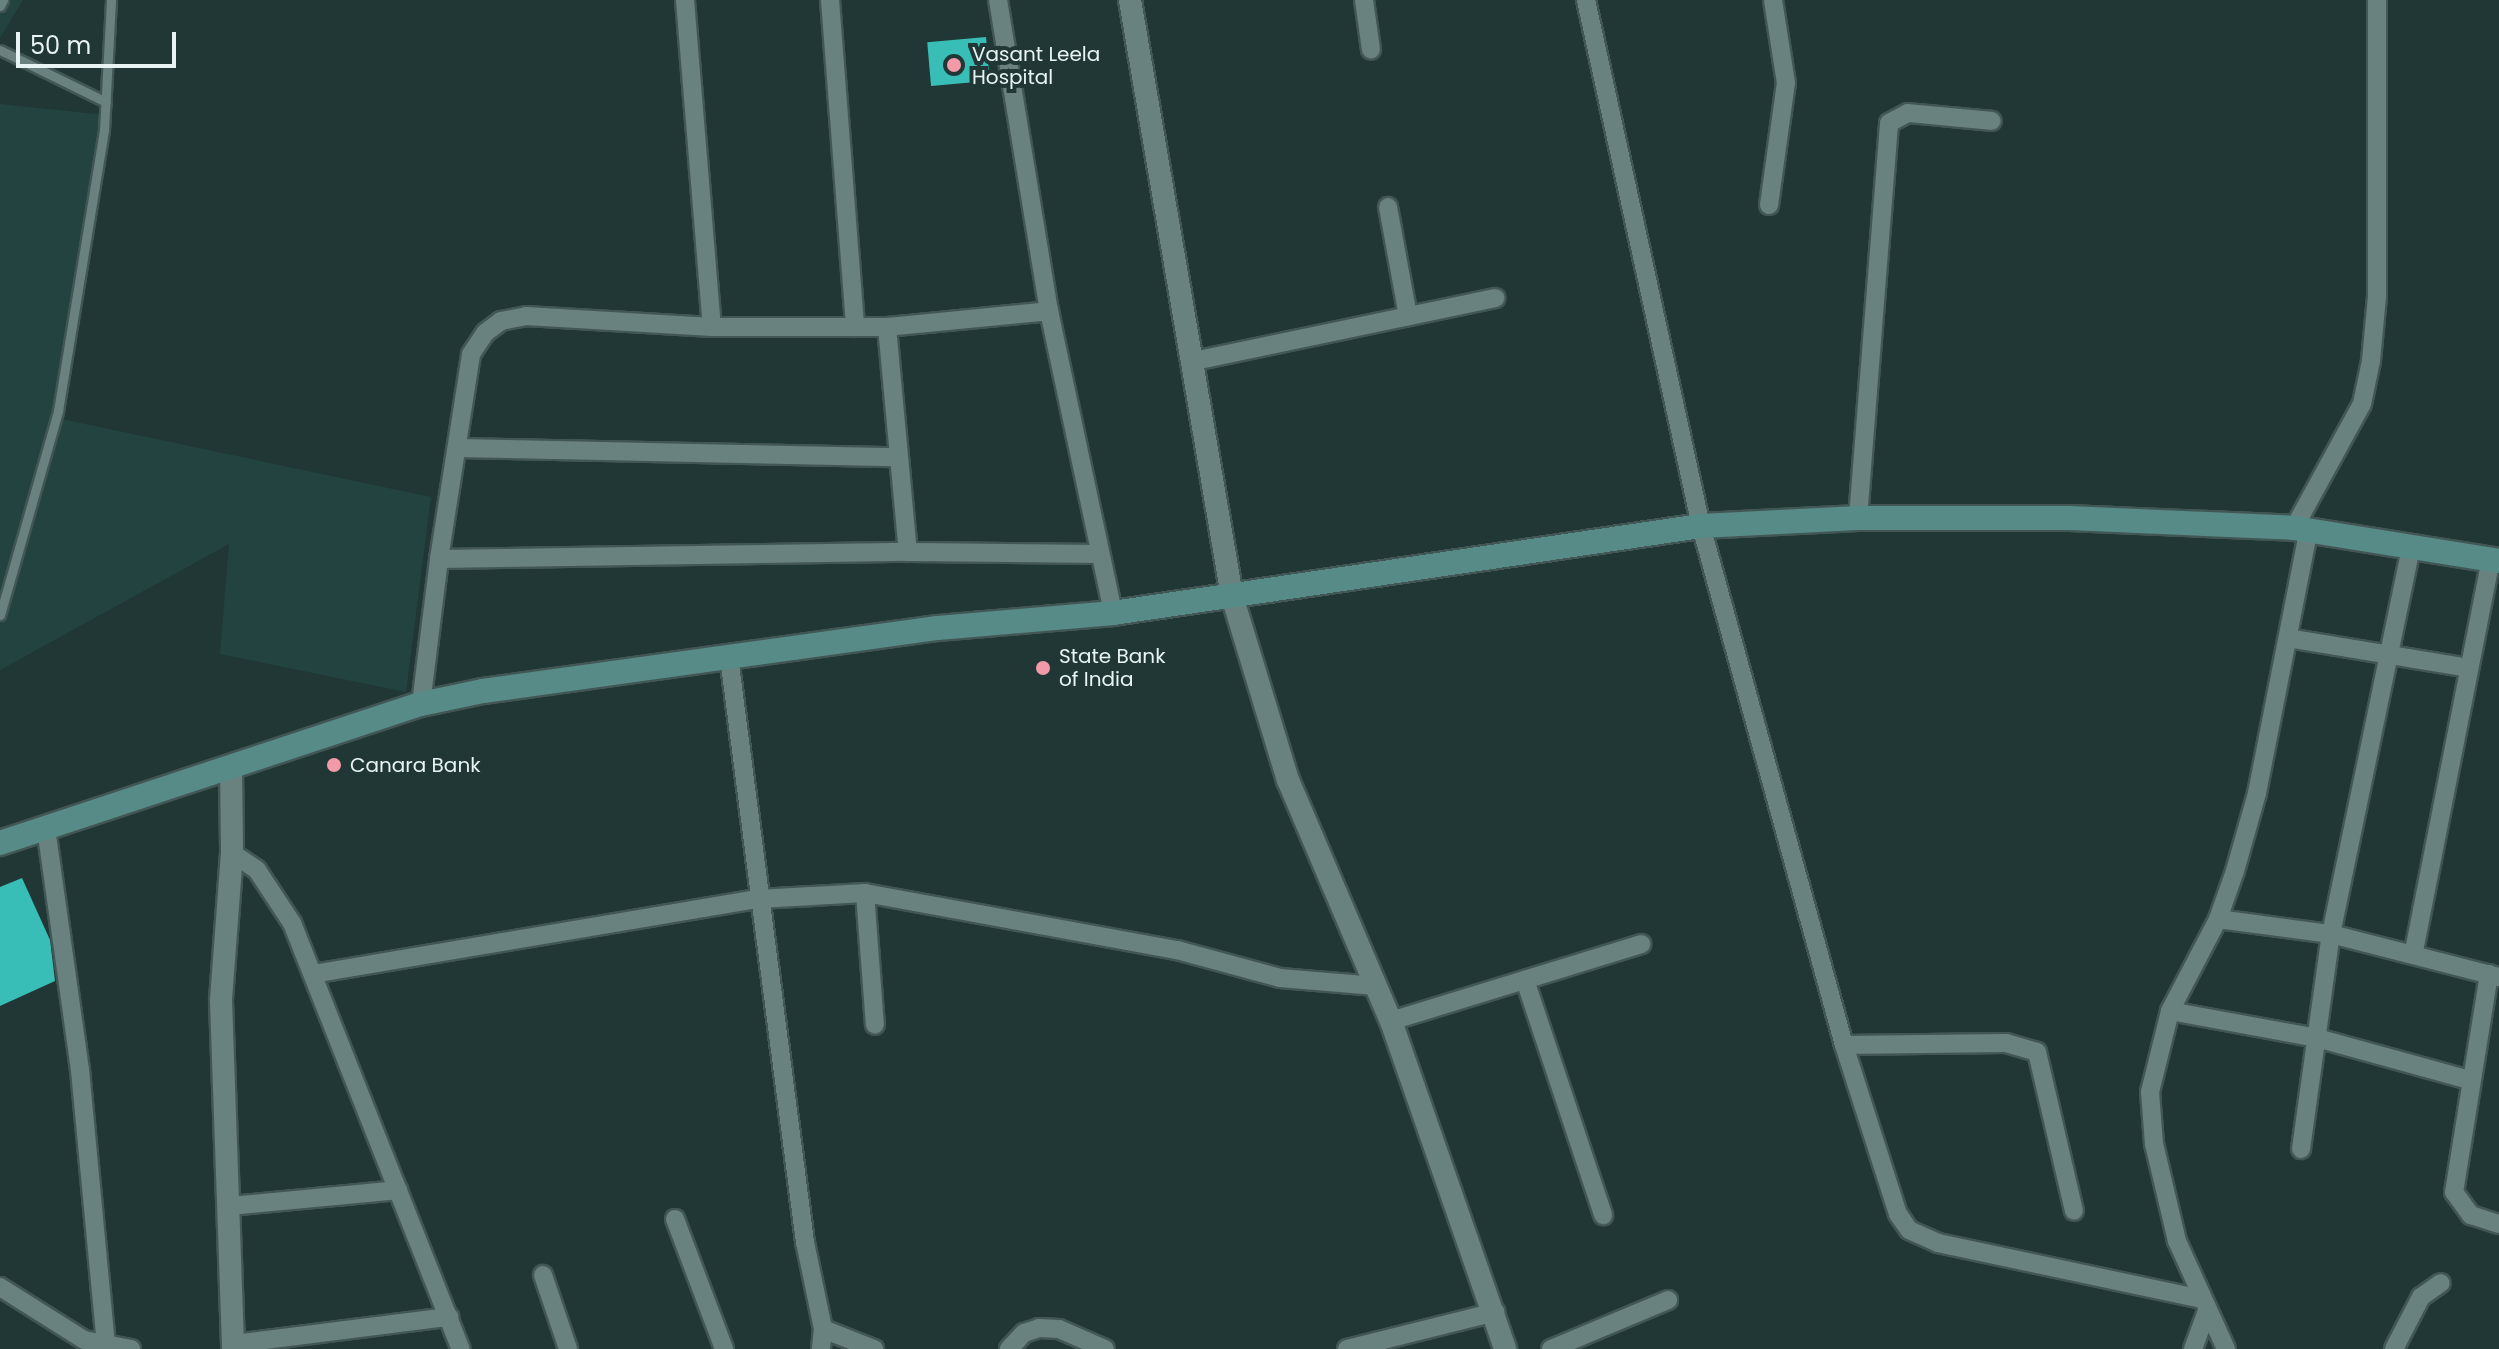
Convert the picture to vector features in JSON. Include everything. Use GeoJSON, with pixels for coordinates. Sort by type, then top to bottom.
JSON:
{"type":"FeatureCollection","features":[{"type":"Feature","properties":{"kind":"main road"},"geometry":{"type":"LineString","coordinates":[[0,843],[421,704],[938,628],[1113,613],[1701,526],[1858,518],[2069,518],[2302,528],[2495,560]]}},
{"type":"Feature","properties":{"kind":"street"},"geometry":{"type":"LineString","coordinates":[[685,0],[712,327]]}},
{"type":"Feature","properties":{"kind":"street"},"geometry":{"type":"LineString","coordinates":[[830,0],[855,327]]}},
{"type":"Feature","properties":{"kind":"street"},"geometry":{"type":"LineString","coordinates":[[998,0],[1049,311],[1113,613]]}},
{"type":"Feature","properties":{"kind":"street"},"geometry":{"type":"LineString","coordinates":[[1130,0],[1232,596],[1288,780],[1391,1021],[1495,1312],[1505,1349]]}},
{"type":"Feature","properties":{"kind":"street"},"geometry":{"type":"LineString","coordinates":[[1364,0],[1371,50]]}},
{"type":"Feature","properties":{"kind":"street"},"geometry":{"type":"LineString","coordinates":[[1586,0],[1701,526],[1844,1045],[1898,1214],[1909,1230],[1938,1243],[2026,1266],[2204,1305]]}},
{"type":"Feature","properties":{"kind":"street"},"geometry":{"type":"LineString","coordinates":[[1769,205],[1786,83],[1773,0]]}},
{"type":"Feature","properties":{"kind":"street"},"geometry":{"type":"LineString","coordinates":[[2226,1349],[2177,1241],[2154,1144],[2150,1092],[2170,1011],[2218,919],[2257,793],[2288,638],[2302,528],[2362,404],[2371,361],[2377,296],[2377,0]]}},
{"type":"Feature","properties":{"kind":"street"},"geometry":{"type":"LineString","coordinates":[[1858,518],[1889,123],[1908,113],[1992,121]]}},
{"type":"Feature","properties":{"kind":"street"},"geometry":{"type":"LineString","coordinates":[[1388,207],[1408,316]]}},
{"type":"Feature","properties":{"kind":"street"},"geometry":{"type":"LineString","coordinates":[[1194,361],[1495,298]]}},
{"type":"Feature","properties":{"kind":"street"},"geometry":{"type":"LineString","coordinates":[[421,704],[439,559],[471,354],[485,333],[501,321],[526,316],[712,327],[887,327],[1049,311]]}},
{"type":"Feature","properties":{"kind":"street"},"geometry":{"type":"LineString","coordinates":[[887,327],[908,552]]}},
{"type":"Feature","properties":{"kind":"street"},"geometry":{"type":"LineString","coordinates":[[457,448],[898,457]]}},
{"type":"Feature","properties":{"kind":"street"},"geometry":{"type":"LineString","coordinates":[[2301,1149],[2331,934],[2411,547]]}},
{"type":"Feature","properties":{"kind":"street"},"geometry":{"type":"LineString","coordinates":[[439,559],[908,552],[1099,554]]}},
{"type":"Feature","properties":{"kind":"street"},"geometry":{"type":"LineString","coordinates":[[2414,951],[2469,668],[2495,560]]}},
{"type":"Feature","properties":{"kind":"street"},"geometry":{"type":"LineString","coordinates":[[2288,638],[2469,668]]}},
{"type":"Feature","properties":{"kind":"street"},"geometry":{"type":"LineString","coordinates":[[729,657],[758,899],[805,1242],[823,1329],[821,1349]]}},
{"type":"Feature","properties":{"kind":"street"},"geometry":{"type":"LineString","coordinates":[[231,767],[232,853],[221,1001],[233,1347],[449,1317]]}},
{"type":"Feature","properties":{"kind":"street"},"geometry":{"type":"LineString","coordinates":[[46,828],[80,1070],[106,1346]]}},
{"type":"Feature","properties":{"kind":"street"},"geometry":{"type":"LineString","coordinates":[[232,853],[257,870],[313,974],[461,1349]]}},
{"type":"Feature","properties":{"kind":"street"},"geometry":{"type":"LineString","coordinates":[[313,974],[758,899],[865,893],[1177,950],[1280,978],[1376,986]]}},
{"type":"Feature","properties":{"kind":"street"},"geometry":{"type":"LineString","coordinates":[[865,893],[875,1025]]}},
{"type":"Feature","properties":{"kind":"street"},"geometry":{"type":"LineString","coordinates":[[2218,919],[2331,934],[2414,951],[2494,976],[2469,1080],[2454,1192],[2471,1215],[2499,1224]]}},
{"type":"Feature","properties":{"kind":"street"},"geometry":{"type":"LineString","coordinates":[[1391,1021],[1641,944]]}},
{"type":"Feature","properties":{"kind":"street"},"geometry":{"type":"LineString","coordinates":[[1525,980],[1603,1215]]}},
{"type":"Feature","properties":{"kind":"street"},"geometry":{"type":"LineString","coordinates":[[2170,1011],[2317,1038],[2469,1080]]}},
{"type":"Feature","properties":{"kind":"street"},"geometry":{"type":"LineString","coordinates":[[1844,1045],[2006,1043],[2037,1052],[2074,1211]]}},
{"type":"Feature","properties":{"kind":"street"},"geometry":{"type":"LineString","coordinates":[[230,1206],[398,1190]]}},
{"type":"Feature","properties":{"kind":"street"},"geometry":{"type":"LineString","coordinates":[[675,1219],[724,1349]]}},
{"type":"Feature","properties":{"kind":"street"},"geometry":{"type":"LineString","coordinates":[[543,1275],[568,1349]]}},
{"type":"Feature","properties":{"kind":"street"},"geometry":{"type":"LineString","coordinates":[[2394,1349],[2421,1297],[2441,1283]]}},
{"type":"Feature","properties":{"kind":"street"},"geometry":{"type":"LineString","coordinates":[[0,1287],[84,1340],[131,1349]]}},
{"type":"Feature","properties":{"kind":"street"},"geometry":{"type":"LineString","coordinates":[[1551,1349],[1668,1300]]}},
{"type":"Feature","properties":{"kind":"street"},"geometry":{"type":"LineString","coordinates":[[2193,1349],[2204,1305]]}},
{"type":"Feature","properties":{"kind":"street"},"geometry":{"type":"LineString","coordinates":[[1347,1349],[1495,1312]]}},
{"type":"Feature","properties":{"kind":"street"},"geometry":{"type":"LineString","coordinates":[[1009,1349],[1024,1333],[1039,1328],[1059,1329],[1105,1349]]}},
{"type":"Feature","properties":{"kind":"street"},"geometry":{"type":"LineString","coordinates":[[823,1329],[874,1349]]}},
{"type":"Feature","properties":{"kind":"lane"},"geometry":{"type":"LineString","coordinates":[[0,6],[3,0]]}},
{"type":"Feature","properties":{"kind":"lane"},"geometry":{"type":"LineString","coordinates":[[0,615],[58,411],[106,102],[111,0]]}},
{"type":"Feature","properties":{"kind":"lane"},"geometry":{"type":"LineString","coordinates":[[0,50],[106,102]]}},
{"type":"Feature","properties":{"kind":"shaded area"},"geometry":{"type":"Polygon","coordinates":[[[0,0],[23,0],[0,38],[0,0]]]}},
{"type":"Feature","properties":{"kind":"shaded area"},"geometry":{"type":"Polygon","coordinates":[[[0,104],[106,115],[52,417],[431,497],[406,692],[220,654],[229,544],[0,670],[0,104]]]}},
{"type":"Feature","properties":{"kind":"building"},"geometry":{"type":"Polygon","coordinates":[[[986,37],[990,81],[931,86],[927,42],[986,37]]]}},
{"type":"Feature","properties":{"kind":"building"},"geometry":{"type":"Polygon","coordinates":[[[22,878],[50,940],[55,981],[0,1006],[0,887],[22,878]]]}},
{"type":"Feature","properties":{"kind":"place","name":"Vasant Leela Hospital"},"geometry":{"type":"Point","coordinates":[954,65]}},
{"type":"Feature","properties":{"kind":"place","name":"State Bank of India"},"geometry":{"type":"Point","coordinates":[1043,668]}},
{"type":"Feature","properties":{"kind":"place","name":"Canara Bank"},"geometry":{"type":"Point","coordinates":[334,765]}}]}
